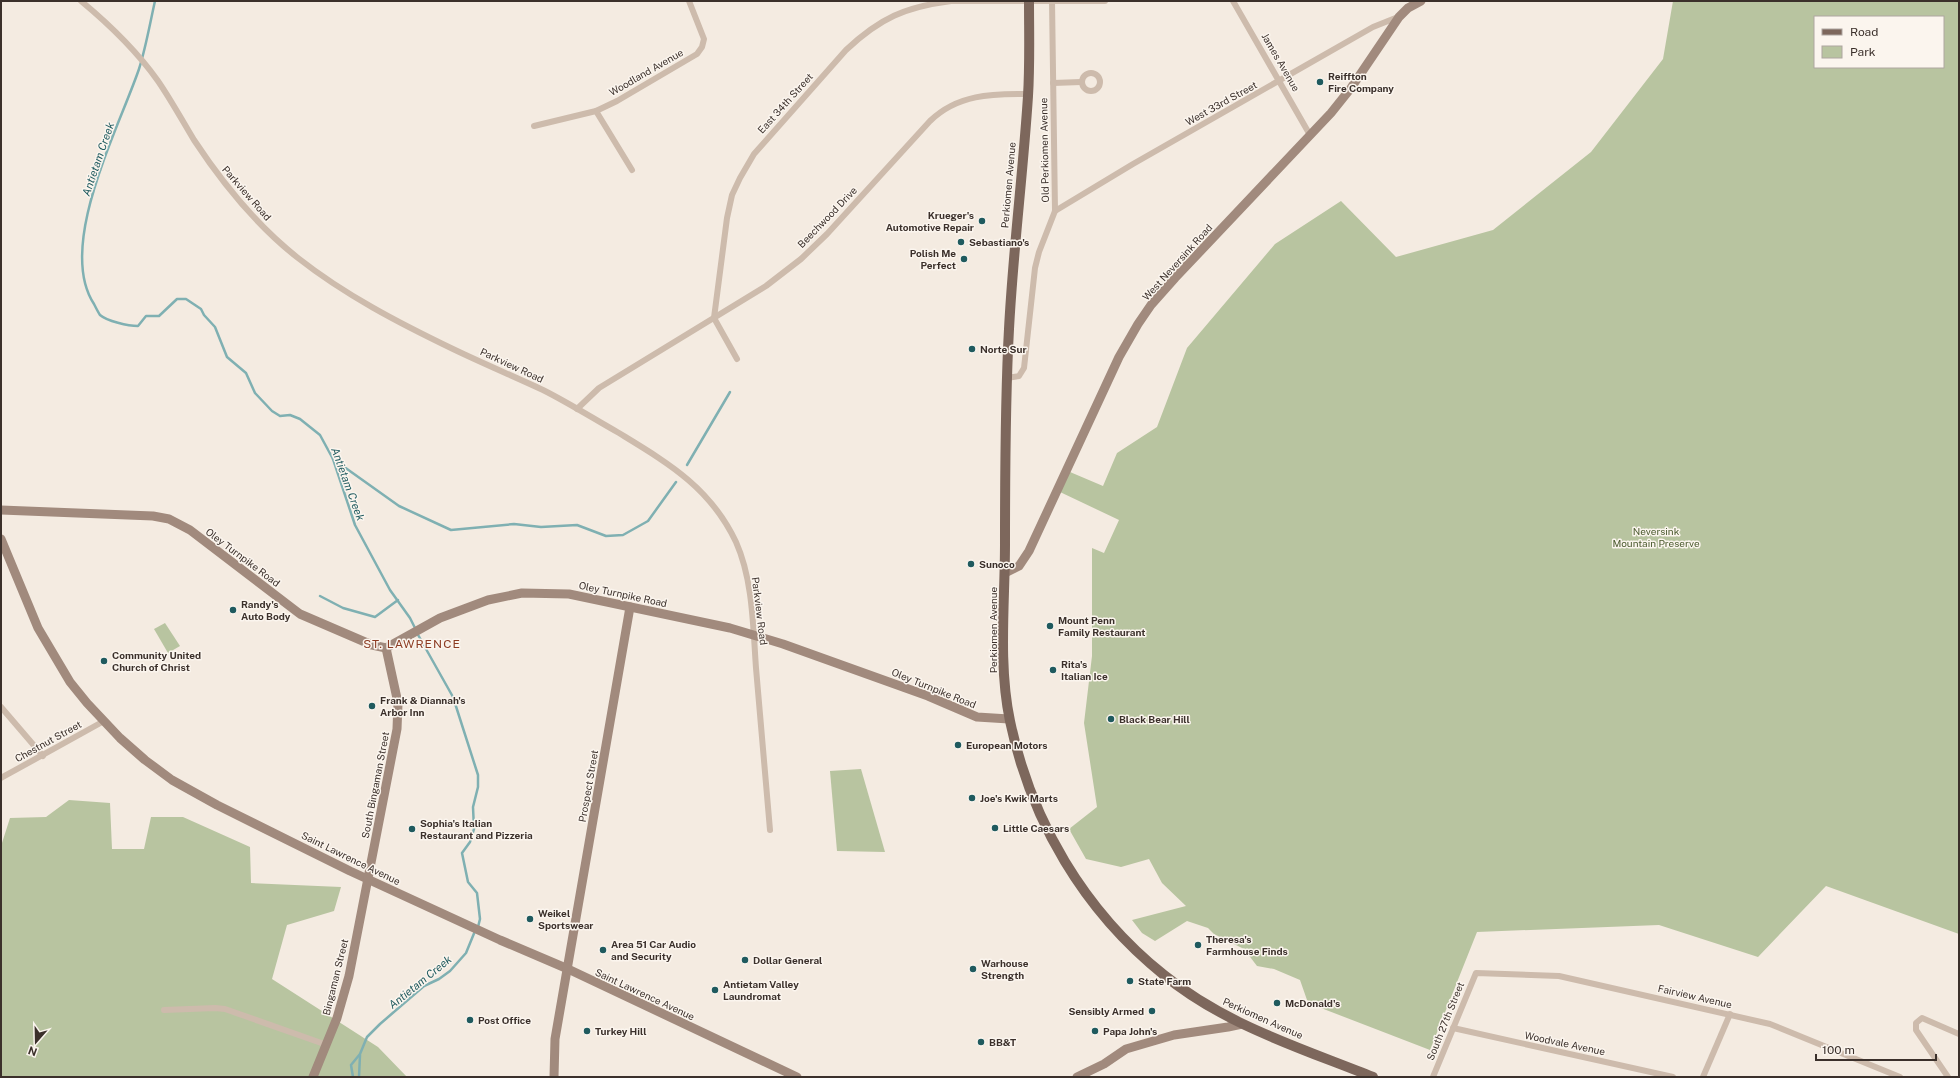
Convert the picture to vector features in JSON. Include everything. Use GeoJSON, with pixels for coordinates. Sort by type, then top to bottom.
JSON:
{"type":"FeatureCollection","features":[{"type":"Feature","properties":{"kind":"main road","name":"Perkiomen Avenue"},"geometry":{"type":"LineString","coordinates":[[1029,1],[1028,94],[1010,310],[1007,378],[1003,650],[1009,719],[1025,774],[1040,817],[1061,857],[1090,901],[1123,939],[1163,975],[1200,1001],[1242,1024],[1374,1077]]}},
{"type":"Feature","properties":{"kind":"street","name":"Parkview Road"},"geometry":{"type":"LineString","coordinates":[[81,1],[131,48],[144,63],[158,81],[192,136],[226,185],[260,224],[296,256],[362,302],[388,317],[454,350],[545,391],[577,409],[666,462],[691,481],[708,499],[724,522],[738,549],[749,588],[770,830]]}},
{"type":"Feature","properties":{"kind":"street","name":"Woodland Avenue"},"geometry":{"type":"LineString","coordinates":[[534,126],[596,111],[617,102],[697,54],[702,47],[704,39],[689,1]]}},
{"type":"Feature","properties":{"kind":"street","name":"East 34th Street"},"geometry":{"type":"LineString","coordinates":[[714,318],[727,218],[732,196],[740,178],[762,145],[846,50],[876,25],[896,13],[952,1],[1105,1]]}},
{"type":"Feature","properties":{"kind":"street","name":"James Avenue"},"geometry":{"type":"LineString","coordinates":[[1233,1],[1310,134]]}},
{"type":"Feature","properties":{"kind":"street","name":"West Neversink Road"},"geometry":{"type":"LineString","coordinates":[[1005,573],[1019,566],[1029,551],[1119,357],[1142,317],[1175,278],[1351,88],[1399,17],[1408,8],[1421,1]]}},
{"type":"Feature","properties":{"kind":"street","name":"Old Perkiomen Avenue"},"geometry":{"type":"LineString","coordinates":[[1007,378],[1018,376],[1024,368],[1035,268],[1039,252],[1055,211],[1052,2]]}},
{"type":"Feature","properties":{"kind":"street","name":"West 33rd Street"},"geometry":{"type":"LineString","coordinates":[[1055,211],[1133,164],[1373,27],[1399,17]]}},
{"type":"Feature","properties":{"kind":"street"},"geometry":{"type":"LineString","coordinates":[[1053,83],[1082,82]]}},
{"type":"Feature","properties":{"kind":"street","name":"Beechwood Drive"},"geometry":{"type":"LineString","coordinates":[[577,409],[600,388],[766,286],[801,259],[827,234],[930,121],[940,112],[957,102],[979,96],[1028,94]]}},
{"type":"Feature","properties":{"kind":"street"},"geometry":{"type":"LineString","coordinates":[[596,111],[632,170]]}},
{"type":"Feature","properties":{"kind":"street"},"geometry":{"type":"LineString","coordinates":[[714,318],[737,359]]}},
{"type":"Feature","properties":{"kind":"street","name":"Oley Turnpike Road"},"geometry":{"type":"LineString","coordinates":[[1,510],[136,514],[169,519],[190,530],[300,614],[363,642],[386,648],[421,630],[440,618],[474,604],[522,593],[554,593],[584,596],[720,625],[754,635],[928,696],[977,717],[1009,719]]}},
{"type":"Feature","properties":{"kind":"street","name":"Saint Lawrence Avenue"},"geometry":{"type":"LineString","coordinates":[[1,539],[30,612],[45,642],[70,682],[120,738],[145,760],[189,790],[368,879],[488,935],[568,969],[797,1077]]}},
{"type":"Feature","properties":{"kind":"street","name":"Prospect Street"},"geometry":{"type":"LineString","coordinates":[[554,1077],[554,1049],[630,607]]}},
{"type":"Feature","properties":{"kind":"street","name":"South Bingaman Street"},"geometry":{"type":"LineString","coordinates":[[368,879],[398,722],[398,703],[386,648]]}},
{"type":"Feature","properties":{"kind":"street"},"geometry":{"type":"LineString","coordinates":[[1,707],[43,756]]}},
{"type":"Feature","properties":{"kind":"street","name":"Chestnut Street"},"geometry":{"type":"LineString","coordinates":[[1,778],[104,721]]}},
{"type":"Feature","properties":{"kind":"street","name":"Bingaman Street"},"geometry":{"type":"LineString","coordinates":[[313,1077],[337,1018],[347,983],[368,879]]}},
{"type":"Feature","properties":{"kind":"street","name":"Fairview Avenue"},"geometry":{"type":"LineString","coordinates":[[1476,973],[1558,976],[1730,1014],[1770,1024],[1900,1077]]}},
{"type":"Feature","properties":{"kind":"street","name":"South 27th Street"},"geometry":{"type":"LineString","coordinates":[[1434,1077],[1476,973]]}},
{"type":"Feature","properties":{"kind":"street"},"geometry":{"type":"LineString","coordinates":[[164,1010],[215,1008],[225,1010],[327,1045]]}},
{"type":"Feature","properties":{"kind":"street"},"geometry":{"type":"LineString","coordinates":[[1703,1077],[1730,1014]]}},
{"type":"Feature","properties":{"kind":"street"},"geometry":{"type":"LineString","coordinates":[[1948,1077],[1916,1030],[1916,1023],[1922,1018],[1959,1034]]}},
{"type":"Feature","properties":{"kind":"street"},"geometry":{"type":"LineString","coordinates":[[1077,1077],[1104,1064],[1126,1049],[1174,1035],[1242,1024]]}},
{"type":"Feature","properties":{"kind":"street","name":"Woodvale Avenue"},"geometry":{"type":"LineString","coordinates":[[1454,1028],[1673,1077]]}},
{"type":"Feature","properties":{"kind":"green space","name":"Neversink Mountain Preserve"},"geometry":{"type":"Polygon","coordinates":[[[1673,1],[1959,1],[1959,934],[1826,886],[1758,957],[1659,925],[1477,932],[1430,1050],[1321,1008],[1307,1000],[1300,980],[1274,969],[1257,966],[1244,949],[1214,934],[1208,928],[1187,921],[1155,941],[1142,933],[1132,920],[1186,906],[1162,883],[1149,859],[1121,867],[1086,859],[1069,829],[1097,807],[1084,723],[1092,656],[1092,548],[1104,553],[1119,520],[1060,492],[1070,472],[1103,486],[1117,453],[1157,427],[1187,348],[1275,244],[1341,201],[1396,257],[1493,230],[1591,152],[1663,59],[1673,1]]]}},
{"type":"Feature","properties":{"kind":"green space"},"geometry":{"type":"Polygon","coordinates":[[[165,623],[180,646],[168,653],[154,629],[165,623]]]}},
{"type":"Feature","properties":{"kind":"green space"},"geometry":{"type":"Polygon","coordinates":[[[861,769],[885,852],[837,851],[830,771],[861,769]]]}},
{"type":"Feature","properties":{"kind":"green space"},"geometry":{"type":"Polygon","coordinates":[[[69,800],[110,803],[112,849],[144,849],[151,817],[183,817],[250,847],[251,883],[341,887],[334,911],[287,925],[272,979],[378,1047],[407,1077],[1,1077],[1,846],[10,818],[46,817],[69,800]]]}},
{"type":"Feature","properties":{"kind":"waterway","name":"Antietam Creek"},"geometry":{"type":"LineString","coordinates":[[155,1],[139,69],[106,154],[86,220],[82,251],[84,280],[100,315],[118,323],[138,326],[146,316],[159,316],[177,299],[186,299],[201,309],[204,315],[215,327],[227,357],[246,373],[255,393],[272,411],[280,416],[290,415],[300,419],[320,435],[333,459],[355,525],[390,590],[410,618],[415,628]]}},
{"type":"Feature","properties":{"kind":"waterway"},"geometry":{"type":"LineString","coordinates":[[93,192],[92,178],[100,170]]}},
{"type":"Feature","properties":{"kind":"waterway"},"geometry":{"type":"LineString","coordinates":[[687,465],[730,392]]}},
{"type":"Feature","properties":{"kind":"waterway"},"geometry":{"type":"LineString","coordinates":[[333,459],[399,506],[451,530],[514,524],[541,527],[577,525],[606,536],[623,535],[648,521],[676,482]]}},
{"type":"Feature","properties":{"kind":"waterway"},"geometry":{"type":"LineString","coordinates":[[320,596],[343,608],[375,617],[398,600]]}},
{"type":"Feature","properties":{"kind":"waterway","name":"Antietam Creek"},"geometry":{"type":"LineString","coordinates":[[417,633],[453,697],[478,775],[478,787],[473,807],[474,829],[470,842],[462,853],[468,882],[477,893],[480,919],[478,927]]}},
{"type":"Feature","properties":{"kind":"waterway","name":"Antietam Creek"},"geometry":{"type":"LineString","coordinates":[[353,1077],[351,1065],[360,1054],[367,1037],[424,986],[439,979],[450,971],[466,953],[475,931]]}},
{"type":"Feature","properties":{"kind":"waterway"},"geometry":{"type":"LineString","coordinates":[[359,1077],[360,1055]]}},
{"type":"Feature","properties":{"kind":"place","name":"Reiffton Fire Company"},"geometry":{"type":"Point","coordinates":[1320,82]}},
{"type":"Feature","properties":{"kind":"place","name":"Krueger's Automotive Repair"},"geometry":{"type":"Point","coordinates":[982,221]}},
{"type":"Feature","properties":{"kind":"place","name":"Sebastiano's"},"geometry":{"type":"Point","coordinates":[961,242]}},
{"type":"Feature","properties":{"kind":"place","name":"Polish Me Perfect"},"geometry":{"type":"Point","coordinates":[964,259]}},
{"type":"Feature","properties":{"kind":"place","name":"Norte Sur"},"geometry":{"type":"Point","coordinates":[972,349]}},
{"type":"Feature","properties":{"kind":"place","name":"Sunoco"},"geometry":{"type":"Point","coordinates":[971,564]}},
{"type":"Feature","properties":{"kind":"place","name":"Randy's Auto Body"},"geometry":{"type":"Point","coordinates":[233,610]}},
{"type":"Feature","properties":{"kind":"place","name":"Mount Penn Family Restaurant"},"geometry":{"type":"Point","coordinates":[1050,626]}},
{"type":"Feature","properties":{"kind":"place","name":"Community United Church of Christ"},"geometry":{"type":"Point","coordinates":[104,661]}},
{"type":"Feature","properties":{"kind":"place","name":"Rita's Italian Ice"},"geometry":{"type":"Point","coordinates":[1053,670]}},
{"type":"Feature","properties":{"kind":"place","name":"Frank & Diannah's Arbor Inn"},"geometry":{"type":"Point","coordinates":[372,706]}},
{"type":"Feature","properties":{"kind":"place","name":"Black Bear Hill"},"geometry":{"type":"Point","coordinates":[1111,719]}},
{"type":"Feature","properties":{"kind":"place","name":"European Motors"},"geometry":{"type":"Point","coordinates":[958,745]}},
{"type":"Feature","properties":{"kind":"place","name":"Joe's Kwik Marts"},"geometry":{"type":"Point","coordinates":[972,798]}},
{"type":"Feature","properties":{"kind":"place","name":"Little Caesars"},"geometry":{"type":"Point","coordinates":[995,828]}},
{"type":"Feature","properties":{"kind":"place","name":"Sophia's Italian Restaurant and Pizzeria"},"geometry":{"type":"Point","coordinates":[412,829]}},
{"type":"Feature","properties":{"kind":"place","name":"Weikel Sportswear"},"geometry":{"type":"Point","coordinates":[530,919]}},
{"type":"Feature","properties":{"kind":"place","name":"Theresa's Farmhouse Finds"},"geometry":{"type":"Point","coordinates":[1198,945]}},
{"type":"Feature","properties":{"kind":"place","name":"Area 51 Car Audio and Security"},"geometry":{"type":"Point","coordinates":[603,950]}},
{"type":"Feature","properties":{"kind":"place","name":"Dollar General"},"geometry":{"type":"Point","coordinates":[745,960]}},
{"type":"Feature","properties":{"kind":"place","name":"Warhouse Strength"},"geometry":{"type":"Point","coordinates":[973,969]}},
{"type":"Feature","properties":{"kind":"place","name":"State Farm"},"geometry":{"type":"Point","coordinates":[1130,981]}},
{"type":"Feature","properties":{"kind":"place","name":"Antietam Valley Laundromat"},"geometry":{"type":"Point","coordinates":[715,990]}},
{"type":"Feature","properties":{"kind":"place","name":"McDonald's"},"geometry":{"type":"Point","coordinates":[1277,1003]}},
{"type":"Feature","properties":{"kind":"place","name":"Sensibly Armed"},"geometry":{"type":"Point","coordinates":[1152,1011]}},
{"type":"Feature","properties":{"kind":"place","name":"Post Office"},"geometry":{"type":"Point","coordinates":[470,1020]}},
{"type":"Feature","properties":{"kind":"place","name":"Turkey Hill"},"geometry":{"type":"Point","coordinates":[587,1031]}},
{"type":"Feature","properties":{"kind":"place","name":"Papa John's"},"geometry":{"type":"Point","coordinates":[1095,1031]}},
{"type":"Feature","properties":{"kind":"place","name":"BB&T"},"geometry":{"type":"Point","coordinates":[981,1042]}},
{"type":"Feature","properties":{"kind":"district","name":"ST. LAWRENCE"},"geometry":{"type":"Point","coordinates":[412,644]}}]}
